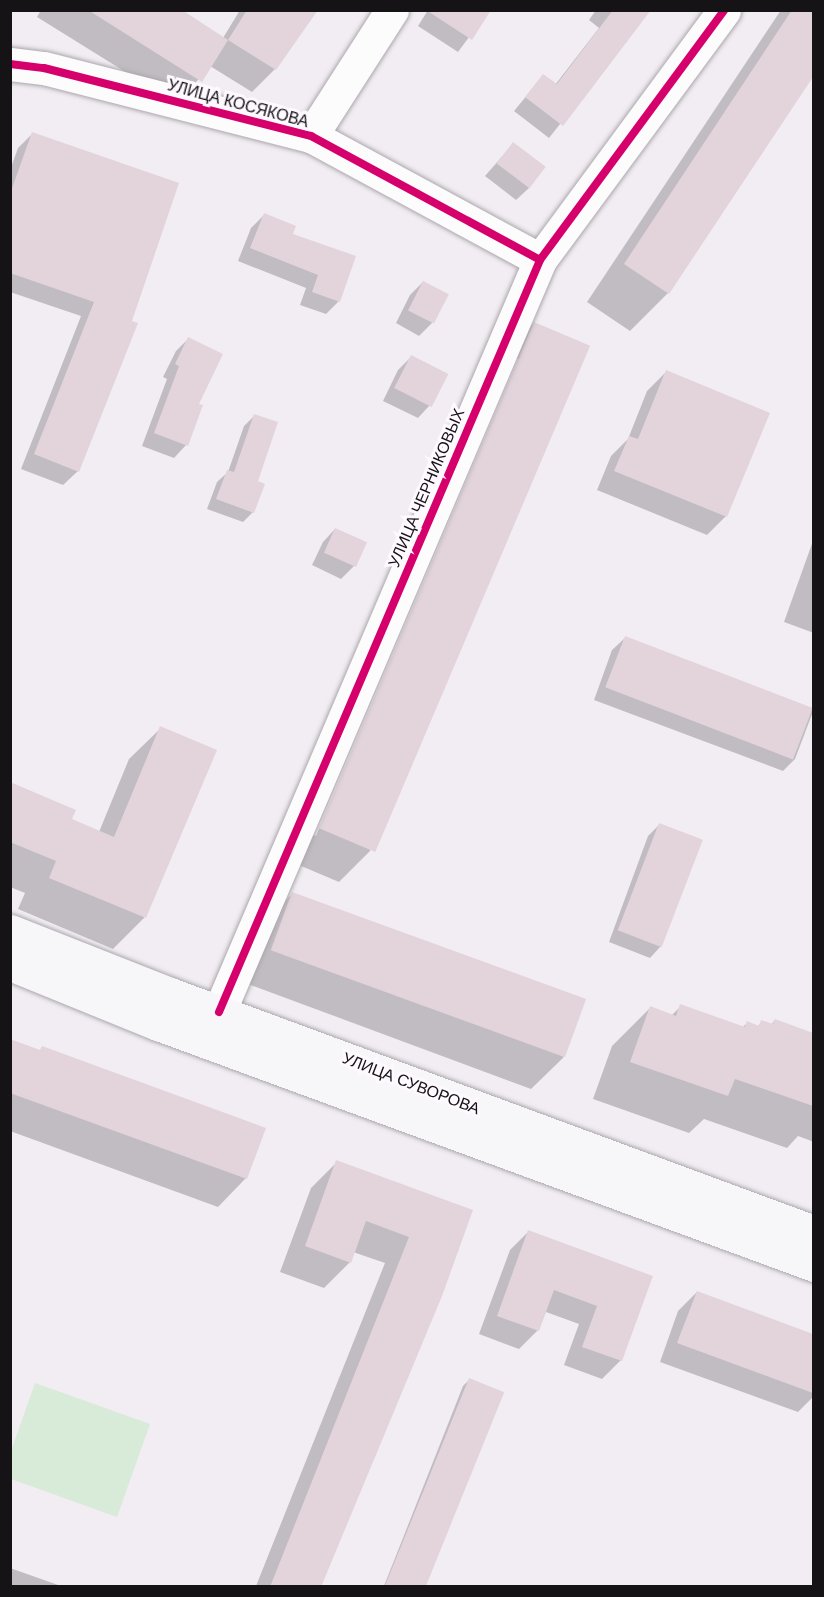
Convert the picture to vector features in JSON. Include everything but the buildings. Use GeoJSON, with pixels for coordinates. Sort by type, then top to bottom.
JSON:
{"type":"FeatureCollection","features":[{"type":"Feature","properties":{"kind":"main road","name":"УЛИЦА СУВОРОВА"},"geometry":{"type":"LineString","coordinates":[[10,931],[219,1012],[813,1232]]}},
{"type":"Feature","properties":{"kind":"main road","name":"УЛИЦА СУВОРОВА"},"geometry":{"type":"LineString","coordinates":[[10,964],[158,1024],[813,1265]]}},
{"type":"Feature","properties":{"kind":"street"},"geometry":{"type":"LineString","coordinates":[[311,136],[392,10]]}},
{"type":"Feature","properties":{"kind":"street","name":"УЛИЦА ЧЕРНИКОВЫХ"},"geometry":{"type":"LineString","coordinates":[[219,1012],[540,260],[724,10]]}},
{"type":"Feature","properties":{"kind":"street","name":"УЛИЦА КОСЯКОВА"},"geometry":{"type":"LineString","coordinates":[[10,64],[45,68],[311,136],[540,260]]}},
{"type":"Feature","properties":{"kind":"green space"},"geometry":{"type":"Polygon","coordinates":[[[35,1383],[150,1424],[117,1517],[11,1479],[11,1451],[35,1383]]]}},
{"type":"Feature","properties":{"kind":"cycle path"},"geometry":{"type":"LineString","coordinates":[[219,1012],[540,260],[724,10]]}},
{"type":"Feature","properties":{"kind":"cycle path"},"geometry":{"type":"LineString","coordinates":[[10,64],[44,68],[311,136],[540,260]]}}]}
